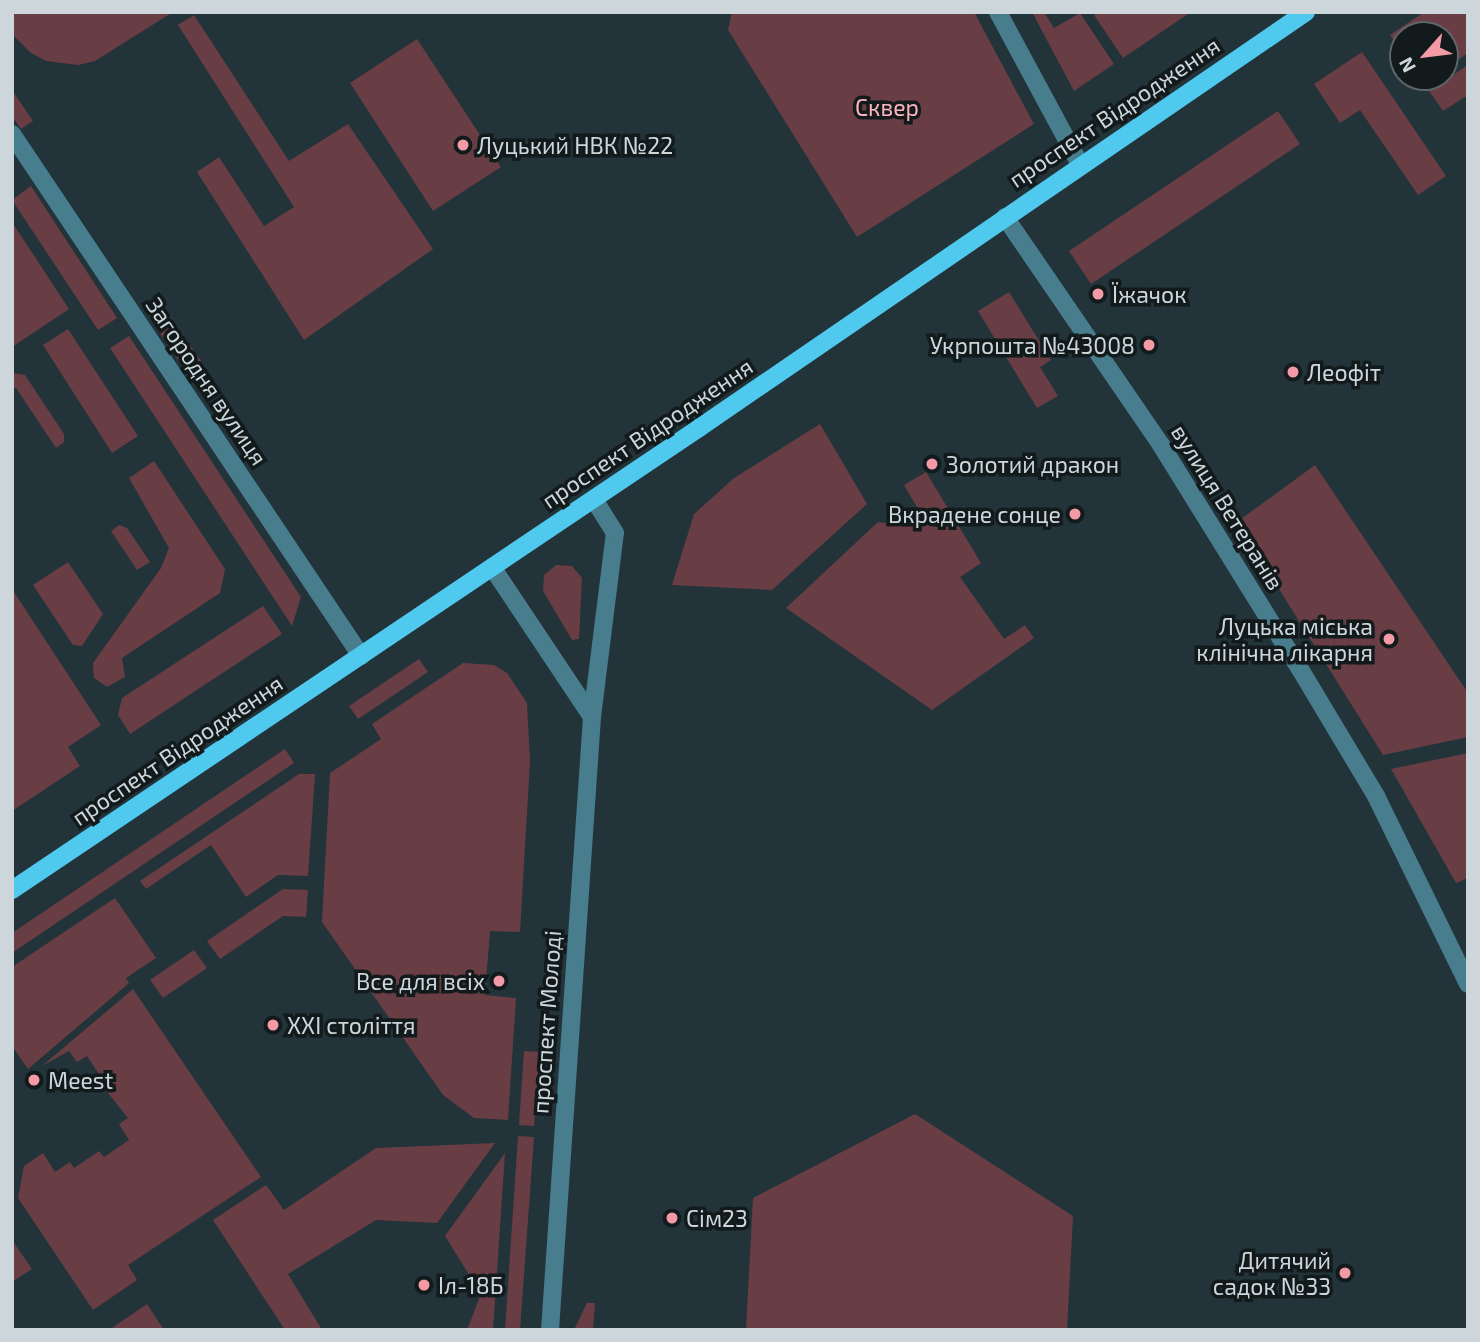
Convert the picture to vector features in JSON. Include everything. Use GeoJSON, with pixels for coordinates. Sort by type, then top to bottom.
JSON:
{"type":"FeatureCollection","features":[{"type":"Feature","properties":{"kind":"main road","name":"проспект Відродження"},"geometry":{"type":"LineString","coordinates":[[12,890],[594,499],[1080,164],[1306,12]]}},
{"type":"Feature","properties":{"kind":"street"},"geometry":{"type":"LineString","coordinates":[[998,12],[1080,164]]}},
{"type":"Feature","properties":{"kind":"street","name":"Загородня вулиця"},"geometry":{"type":"LineString","coordinates":[[12,134],[361,656]]}},
{"type":"Feature","properties":{"kind":"street","name":"вулиця Ветеранів"},"geometry":{"type":"LineString","coordinates":[[1005,217],[1161,445],[1300,669],[1376,796],[1468,984]]}},
{"type":"Feature","properties":{"kind":"street","name":"проспект Молоді"},"geometry":{"type":"LineString","coordinates":[[550,1330],[592,717],[615,533],[594,499]]}},
{"type":"Feature","properties":{"kind":"street"},"geometry":{"type":"LineString","coordinates":[[492,568],[592,717]]}},
{"type":"Feature","properties":{"kind":"green space"},"geometry":{"type":"Polygon","coordinates":[[[12,12],[173,12],[95,61],[78,65],[46,61],[31,53],[12,34],[12,12]]]}},
{"type":"Feature","properties":{"kind":"green space","name":"Сквер"},"geometry":{"type":"Polygon","coordinates":[[[732,12],[974,12],[1034,124],[857,237],[728,30],[732,12]]]}},
{"type":"Feature","properties":{"kind":"green space"},"geometry":{"type":"Polygon","coordinates":[[[1032,12],[1044,12],[1054,28],[1080,13],[1114,64],[1074,91],[1032,12]]]}},
{"type":"Feature","properties":{"kind":"green space"},"geometry":{"type":"Polygon","coordinates":[[[1098,12],[1191,12],[1123,58],[1094,15],[1098,12]]]}},
{"type":"Feature","properties":{"kind":"green space"},"geometry":{"type":"Polygon","coordinates":[[[1424,12],[1468,12],[1468,53],[1459,59],[1459,21],[1411,21],[1424,12]]]}},
{"type":"Feature","properties":{"kind":"green space"},"geometry":{"type":"Polygon","coordinates":[[[194,15],[289,161],[348,124],[433,249],[304,340],[197,172],[219,157],[264,226],[294,207],[178,25],[194,15]]]}},
{"type":"Feature","properties":{"kind":"green space"},"geometry":{"type":"Polygon","coordinates":[[[417,39],[501,167],[433,211],[350,83],[417,39]]]}},
{"type":"Feature","properties":{"kind":"green space"},"geometry":{"type":"Polygon","coordinates":[[[1362,52],[1446,176],[1418,195],[1360,110],[1340,123],[1314,84],[1362,52]]]}},
{"type":"Feature","properties":{"kind":"green space"},"geometry":{"type":"Polygon","coordinates":[[[1468,65],[1468,95],[1443,111],[1429,91],[1459,91],[1459,71],[1468,65]]]}},
{"type":"Feature","properties":{"kind":"green space"},"geometry":{"type":"Polygon","coordinates":[[[12,90],[33,121],[21,129],[12,116],[12,90]]]}},
{"type":"Feature","properties":{"kind":"green space"},"geometry":{"type":"Polygon","coordinates":[[[1278,111],[1300,144],[1091,284],[1069,251],[1278,111]]]}},
{"type":"Feature","properties":{"kind":"green space"},"geometry":{"type":"Polygon","coordinates":[[[31,186],[117,318],[98,330],[12,200],[31,186]]]}},
{"type":"Feature","properties":{"kind":"green space"},"geometry":{"type":"Polygon","coordinates":[[[12,222],[69,309],[12,347],[12,222]]]}},
{"type":"Feature","properties":{"kind":"green space"},"geometry":{"type":"Polygon","coordinates":[[[1009,292],[1051,360],[1040,367],[1058,396],[1037,408],[978,311],[1009,292]]]}},
{"type":"Feature","properties":{"kind":"green space"},"geometry":{"type":"Polygon","coordinates":[[[171,317],[201,361],[186,372],[156,327],[171,317]]]}},
{"type":"Feature","properties":{"kind":"green space"},"geometry":{"type":"Polygon","coordinates":[[[68,329],[138,436],[112,453],[43,345],[68,329]]]}},
{"type":"Feature","properties":{"kind":"green space"},"geometry":{"type":"Polygon","coordinates":[[[129,336],[301,597],[292,626],[110,348],[129,336]]]}},
{"type":"Feature","properties":{"kind":"green space"},"geometry":{"type":"Polygon","coordinates":[[[12,373],[25,375],[64,434],[64,442],[56,448],[16,388],[12,389],[12,373]]]}},
{"type":"Feature","properties":{"kind":"green space"},"geometry":{"type":"Polygon","coordinates":[[[820,424],[867,504],[772,590],[672,585],[694,514],[734,478],[820,424]]]}},
{"type":"Feature","properties":{"kind":"green space"},"geometry":{"type":"Polygon","coordinates":[[[154,461],[225,569],[220,593],[122,658],[125,677],[107,687],[94,678],[93,663],[161,568],[169,548],[129,478],[154,461]]]}},
{"type":"Feature","properties":{"kind":"green space"},"geometry":{"type":"Polygon","coordinates":[[[1315,465],[1468,693],[1468,737],[1383,755],[1237,522],[1315,465]]]}},
{"type":"Feature","properties":{"kind":"green space"},"geometry":{"type":"Polygon","coordinates":[[[926,472],[981,563],[960,577],[1004,639],[1025,625],[1034,638],[932,710],[786,608],[878,522],[900,525],[921,514],[904,485],[926,472]]]}},
{"type":"Feature","properties":{"kind":"green space"},"geometry":{"type":"Polygon","coordinates":[[[119,525],[127,528],[150,562],[137,570],[111,531],[119,525]]]}},
{"type":"Feature","properties":{"kind":"green space"},"geometry":{"type":"Polygon","coordinates":[[[68,562],[103,614],[82,646],[73,645],[33,585],[68,562]]]}},
{"type":"Feature","properties":{"kind":"green space"},"geometry":{"type":"Polygon","coordinates":[[[556,565],[572,566],[582,578],[579,639],[572,640],[543,591],[544,575],[556,565]]]}},
{"type":"Feature","properties":{"kind":"green space"},"geometry":{"type":"Polygon","coordinates":[[[12,589],[101,725],[68,747],[80,766],[12,811],[12,589]]]}},
{"type":"Feature","properties":{"kind":"green space"},"geometry":{"type":"Polygon","coordinates":[[[263,606],[282,634],[130,734],[118,715],[122,698],[263,606]]]}},
{"type":"Feature","properties":{"kind":"green space"},"geometry":{"type":"Polygon","coordinates":[[[419,659],[428,672],[358,719],[349,706],[419,659]]]}},
{"type":"Feature","properties":{"kind":"green space"},"geometry":{"type":"Polygon","coordinates":[[[463,663],[494,665],[507,673],[527,703],[530,761],[520,932],[490,931],[485,995],[516,998],[508,1120],[474,1118],[443,1095],[322,922],[330,773],[381,739],[372,724],[463,663]]]}},
{"type":"Feature","properties":{"kind":"green space"},"geometry":{"type":"Polygon","coordinates":[[[285,749],[294,763],[12,953],[12,933],[285,749]]]}},
{"type":"Feature","properties":{"kind":"green space"},"geometry":{"type":"Polygon","coordinates":[[[1468,753],[1468,878],[1456,883],[1391,769],[1468,753]]]}},
{"type":"Feature","properties":{"kind":"green space"},"geometry":{"type":"Polygon","coordinates":[[[299,774],[315,774],[308,876],[278,875],[246,897],[211,845],[146,889],[140,881],[299,774]]]}},
{"type":"Feature","properties":{"kind":"green space"},"geometry":{"type":"Polygon","coordinates":[[[283,889],[308,890],[306,917],[283,916],[220,959],[207,941],[283,889]]]}},
{"type":"Feature","properties":{"kind":"green space"},"geometry":{"type":"Polygon","coordinates":[[[115,898],[156,958],[126,978],[129,983],[28,1069],[12,1046],[12,967],[115,898]]]}},
{"type":"Feature","properties":{"kind":"green space"},"geometry":{"type":"Polygon","coordinates":[[[194,950],[207,968],[163,998],[150,980],[194,950]]]}},
{"type":"Feature","properties":{"kind":"green space"},"geometry":{"type":"Polygon","coordinates":[[[133,989],[261,1177],[128,1265],[137,1280],[93,1310],[18,1198],[24,1166],[43,1153],[55,1172],[70,1162],[74,1168],[99,1151],[104,1157],[129,1140],[119,1124],[128,1118],[100,1083],[103,1080],[87,1056],[77,1062],[69,1051],[42,1066],[133,989]]]}},
{"type":"Feature","properties":{"kind":"green space"},"geometry":{"type":"Polygon","coordinates":[[[524,1051],[540,1052],[534,1126],[519,1125],[524,1051]]]}},
{"type":"Feature","properties":{"kind":"green space"},"geometry":{"type":"Polygon","coordinates":[[[915,1114],[1073,1216],[1067,1330],[746,1330],[753,1198],[915,1114]]]}},
{"type":"Feature","properties":{"kind":"green space"},"geometry":{"type":"Polygon","coordinates":[[[518,1136],[534,1137],[520,1330],[505,1330],[518,1136]]]}},
{"type":"Feature","properties":{"kind":"green space"},"geometry":{"type":"Polygon","coordinates":[[[495,1143],[437,1223],[376,1220],[288,1274],[322,1330],[285,1330],[213,1220],[266,1185],[284,1210],[376,1148],[495,1143]]]}},
{"type":"Feature","properties":{"kind":"green space"},"geometry":{"type":"Polygon","coordinates":[[[505,1153],[493,1330],[467,1330],[481,1294],[445,1236],[505,1153]]]}},
{"type":"Feature","properties":{"kind":"green space"},"geometry":{"type":"Polygon","coordinates":[[[12,1240],[32,1269],[12,1282],[12,1240]]]}},
{"type":"Feature","properties":{"kind":"green space"},"geometry":{"type":"Polygon","coordinates":[[[587,1303],[595,1303],[593,1330],[574,1330],[587,1303]]]}},
{"type":"Feature","properties":{"kind":"green space"},"geometry":{"type":"Polygon","coordinates":[[[147,1304],[164,1330],[109,1330],[147,1304]]]}},
{"type":"Feature","properties":{"kind":"place","name":"Луцький НВК №22"},"geometry":{"type":"Point","coordinates":[463,145]}},
{"type":"Feature","properties":{"kind":"place","name":"Їжачок"},"geometry":{"type":"Point","coordinates":[1098,294]}},
{"type":"Feature","properties":{"kind":"place","name":"Укрпошта №43008"},"geometry":{"type":"Point","coordinates":[1149,345]}},
{"type":"Feature","properties":{"kind":"place","name":"Леофіт"},"geometry":{"type":"Point","coordinates":[1293,372]}},
{"type":"Feature","properties":{"kind":"place","name":"Золотий дракон"},"geometry":{"type":"Point","coordinates":[932,464]}},
{"type":"Feature","properties":{"kind":"place","name":"Вкрадене сонце"},"geometry":{"type":"Point","coordinates":[1075,514]}},
{"type":"Feature","properties":{"kind":"place","name":"Луцька міська клінічна лікарня"},"geometry":{"type":"Point","coordinates":[1389,639]}},
{"type":"Feature","properties":{"kind":"place","name":"Все для всіх"},"geometry":{"type":"Point","coordinates":[499,981]}},
{"type":"Feature","properties":{"kind":"place","name":"ХХІ століття"},"geometry":{"type":"Point","coordinates":[273,1025]}},
{"type":"Feature","properties":{"kind":"place","name":"Meest"},"geometry":{"type":"Point","coordinates":[34,1080]}},
{"type":"Feature","properties":{"kind":"place","name":"Сім23"},"geometry":{"type":"Point","coordinates":[672,1218]}},
{"type":"Feature","properties":{"kind":"place","name":"Дитячий садок №33"},"geometry":{"type":"Point","coordinates":[1345,1273]}},
{"type":"Feature","properties":{"kind":"place","name":"Іл-18Б"},"geometry":{"type":"Point","coordinates":[424,1285]}}]}
